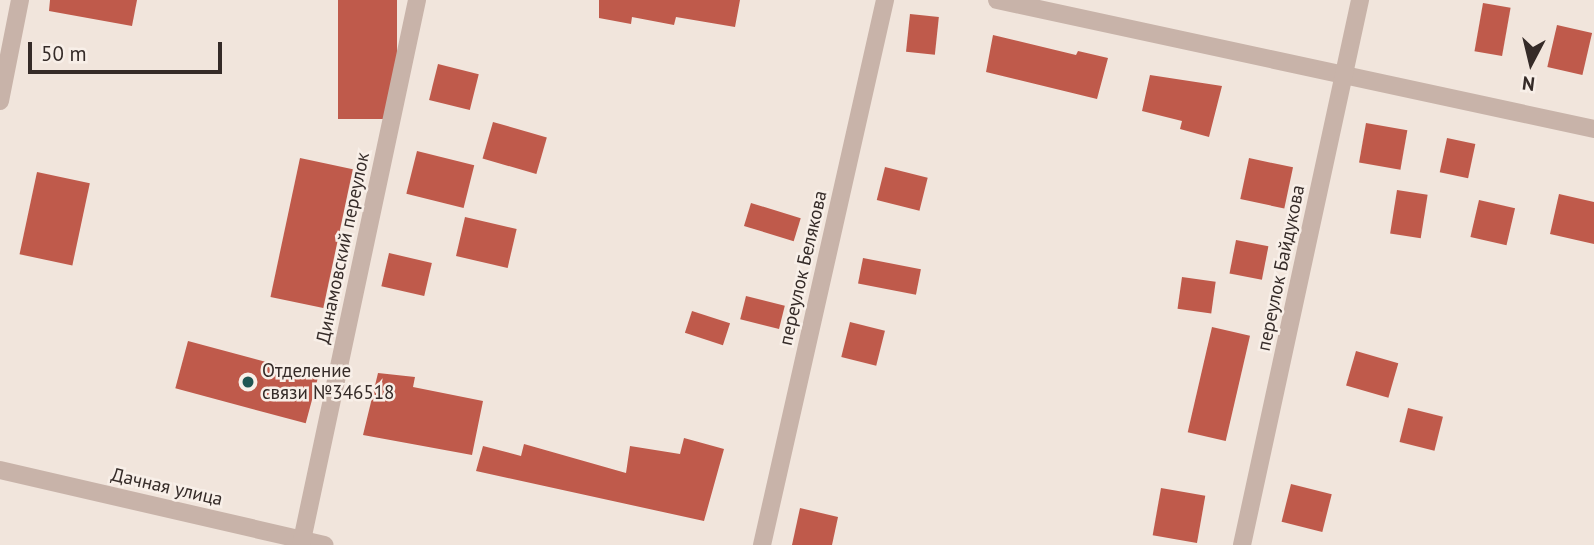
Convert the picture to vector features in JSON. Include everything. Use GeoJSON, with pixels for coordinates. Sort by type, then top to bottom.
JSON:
{"type":"FeatureCollection","features":[{"type":"Feature","properties":{"kind":"street"},"geometry":{"type":"LineString","coordinates":[[0,101],[20,0]]}},
{"type":"Feature","properties":{"kind":"street","name":"Динамовский переулок"},"geometry":{"type":"LineString","coordinates":[[301,542],[417,0]]}},
{"type":"Feature","properties":{"kind":"street","name":"переулок Белякова"},"geometry":{"type":"LineString","coordinates":[[762,545],[885,0]]}},
{"type":"Feature","properties":{"kind":"street"},"geometry":{"type":"LineString","coordinates":[[997,0],[1594,129]]}},
{"type":"Feature","properties":{"kind":"street","name":"переулок Байдукова"},"geometry":{"type":"LineString","coordinates":[[1242,545],[1360,0]]}},
{"type":"Feature","properties":{"kind":"street","name":"Дачная улица"},"geometry":{"type":"LineString","coordinates":[[0,470],[301,542],[324,545]]}},
{"type":"Feature","properties":{"kind":"building"},"geometry":{"type":"Polygon","coordinates":[[[50,0],[137,0],[132,26],[49,11],[50,0]]]}},
{"type":"Feature","properties":{"kind":"building"},"geometry":{"type":"Polygon","coordinates":[[[338,0],[397,0],[397,119],[338,119],[338,0]]]}},
{"type":"Feature","properties":{"kind":"building"},"geometry":{"type":"Polygon","coordinates":[[[599,0],[740,0],[735,27],[676,17],[674,25],[632,17],[631,24],[599,18],[599,0]]]}},
{"type":"Feature","properties":{"kind":"building"},"geometry":{"type":"Polygon","coordinates":[[[1483,3],[1511,8],[1502,56],[1474,51],[1483,3]]]}},
{"type":"Feature","properties":{"kind":"building"},"geometry":{"type":"Polygon","coordinates":[[[910,14],[939,17],[935,55],[906,52],[910,14]]]}},
{"type":"Feature","properties":{"kind":"building"},"geometry":{"type":"Polygon","coordinates":[[[1557,25],[1592,33],[1582,75],[1547,67],[1557,25]]]}},
{"type":"Feature","properties":{"kind":"building"},"geometry":{"type":"Polygon","coordinates":[[[993,35],[1076,55],[1078,51],[1108,58],[1097,99],[986,72],[993,35]]]}},
{"type":"Feature","properties":{"kind":"building"},"geometry":{"type":"Polygon","coordinates":[[[438,64],[479,74],[470,110],[429,100],[438,64]]]}},
{"type":"Feature","properties":{"kind":"building"},"geometry":{"type":"Polygon","coordinates":[[[1150,75],[1222,86],[1209,137],[1180,129],[1182,121],[1142,111],[1150,75]]]}},
{"type":"Feature","properties":{"kind":"building"},"geometry":{"type":"Polygon","coordinates":[[[493,122],[547,137],[536,174],[483,159],[493,122]]]}},
{"type":"Feature","properties":{"kind":"building"},"geometry":{"type":"Polygon","coordinates":[[[1366,123],[1407,130],[1400,170],[1359,162],[1366,123]]]}},
{"type":"Feature","properties":{"kind":"building"},"geometry":{"type":"Polygon","coordinates":[[[1447,138],[1475,144],[1468,178],[1440,172],[1447,138]]]}},
{"type":"Feature","properties":{"kind":"building"},"geometry":{"type":"Polygon","coordinates":[[[417,151],[474,165],[464,208],[406,194],[417,151]]]}},
{"type":"Feature","properties":{"kind":"building"},"geometry":{"type":"Polygon","coordinates":[[[300,158],[353,169],[323,308],[270,297],[300,158]]]}},
{"type":"Feature","properties":{"kind":"building"},"geometry":{"type":"Polygon","coordinates":[[[1249,158],[1293,167],[1284,208],[1240,199],[1249,158]]]}},
{"type":"Feature","properties":{"kind":"building"},"geometry":{"type":"Polygon","coordinates":[[[885,167],[928,178],[919,211],[877,200],[885,167]]]}},
{"type":"Feature","properties":{"kind":"building"},"geometry":{"type":"Polygon","coordinates":[[[37,172],[90,183],[72,265],[20,254],[37,172]]]}},
{"type":"Feature","properties":{"kind":"building"},"geometry":{"type":"Polygon","coordinates":[[[1397,190],[1428,195],[1421,238],[1390,233],[1397,190]]]}},
{"type":"Feature","properties":{"kind":"building"},"geometry":{"type":"Polygon","coordinates":[[[1559,194],[1594,202],[1594,244],[1550,234],[1559,194]]]}},
{"type":"Feature","properties":{"kind":"building"},"geometry":{"type":"Polygon","coordinates":[[[1479,200],[1515,208],[1507,245],[1470,237],[1479,200]]]}},
{"type":"Feature","properties":{"kind":"building"},"geometry":{"type":"Polygon","coordinates":[[[751,203],[801,218],[794,241],[744,226],[751,203]]]}},
{"type":"Feature","properties":{"kind":"building"},"geometry":{"type":"Polygon","coordinates":[[[465,217],[517,229],[508,268],[456,256],[465,217]]]}},
{"type":"Feature","properties":{"kind":"building"},"geometry":{"type":"Polygon","coordinates":[[[1236,240],[1268,246],[1262,280],[1230,273],[1236,240]]]}},
{"type":"Feature","properties":{"kind":"building"},"geometry":{"type":"Polygon","coordinates":[[[389,253],[432,263],[424,296],[381,286],[389,253]]]}},
{"type":"Feature","properties":{"kind":"building"},"geometry":{"type":"Polygon","coordinates":[[[863,258],[921,269],[916,295],[858,284],[863,258]]]}},
{"type":"Feature","properties":{"kind":"building"},"geometry":{"type":"Polygon","coordinates":[[[1182,277],[1216,282],[1211,313],[1178,309],[1182,277]]]}},
{"type":"Feature","properties":{"kind":"building"},"geometry":{"type":"Polygon","coordinates":[[[746,296],[785,306],[779,329],[740,319],[746,296]]]}},
{"type":"Feature","properties":{"kind":"building"},"geometry":{"type":"Polygon","coordinates":[[[692,311],[730,323],[723,345],[685,333],[692,311]]]}},
{"type":"Feature","properties":{"kind":"building"},"geometry":{"type":"Polygon","coordinates":[[[850,322],[885,331],[876,366],[841,357],[850,322]]]}},
{"type":"Feature","properties":{"kind":"building"},"geometry":{"type":"Polygon","coordinates":[[[1212,327],[1250,336],[1226,441],[1188,432],[1212,327]]]}},
{"type":"Feature","properties":{"kind":"building","name":"Отделение связи №346518"},"geometry":{"type":"Polygon","coordinates":[[[188,341],[318,376],[306,423],[175,388],[188,341]]]}},
{"type":"Feature","properties":{"kind":"building"},"geometry":{"type":"Polygon","coordinates":[[[1356,351],[1398,363],[1388,398],[1346,386],[1356,351]]]}},
{"type":"Feature","properties":{"kind":"building"},"geometry":{"type":"Polygon","coordinates":[[[378,373],[415,377],[413,387],[483,401],[472,455],[363,435],[378,373]]]}},
{"type":"Feature","properties":{"kind":"building"},"geometry":{"type":"Polygon","coordinates":[[[1408,408],[1443,417],[1434,451],[1400,442],[1408,408]]]}},
{"type":"Feature","properties":{"kind":"building"},"geometry":{"type":"Polygon","coordinates":[[[684,438],[724,449],[704,521],[476,471],[483,446],[521,456],[524,444],[626,473],[630,446],[680,454],[684,438]]]}},
{"type":"Feature","properties":{"kind":"building"},"geometry":{"type":"Polygon","coordinates":[[[1291,484],[1332,494],[1322,532],[1282,522],[1291,484]]]}},
{"type":"Feature","properties":{"kind":"building"},"geometry":{"type":"Polygon","coordinates":[[[1161,488],[1205,496],[1197,543],[1153,535],[1161,488]]]}},
{"type":"Feature","properties":{"kind":"building"},"geometry":{"type":"Polygon","coordinates":[[[800,508],[838,517],[832,545],[792,545],[800,508]]]}},
{"type":"Feature","properties":{"kind":"place","name":"Отделение связи №346518"},"geometry":{"type":"Point","coordinates":[248,382]}}]}
